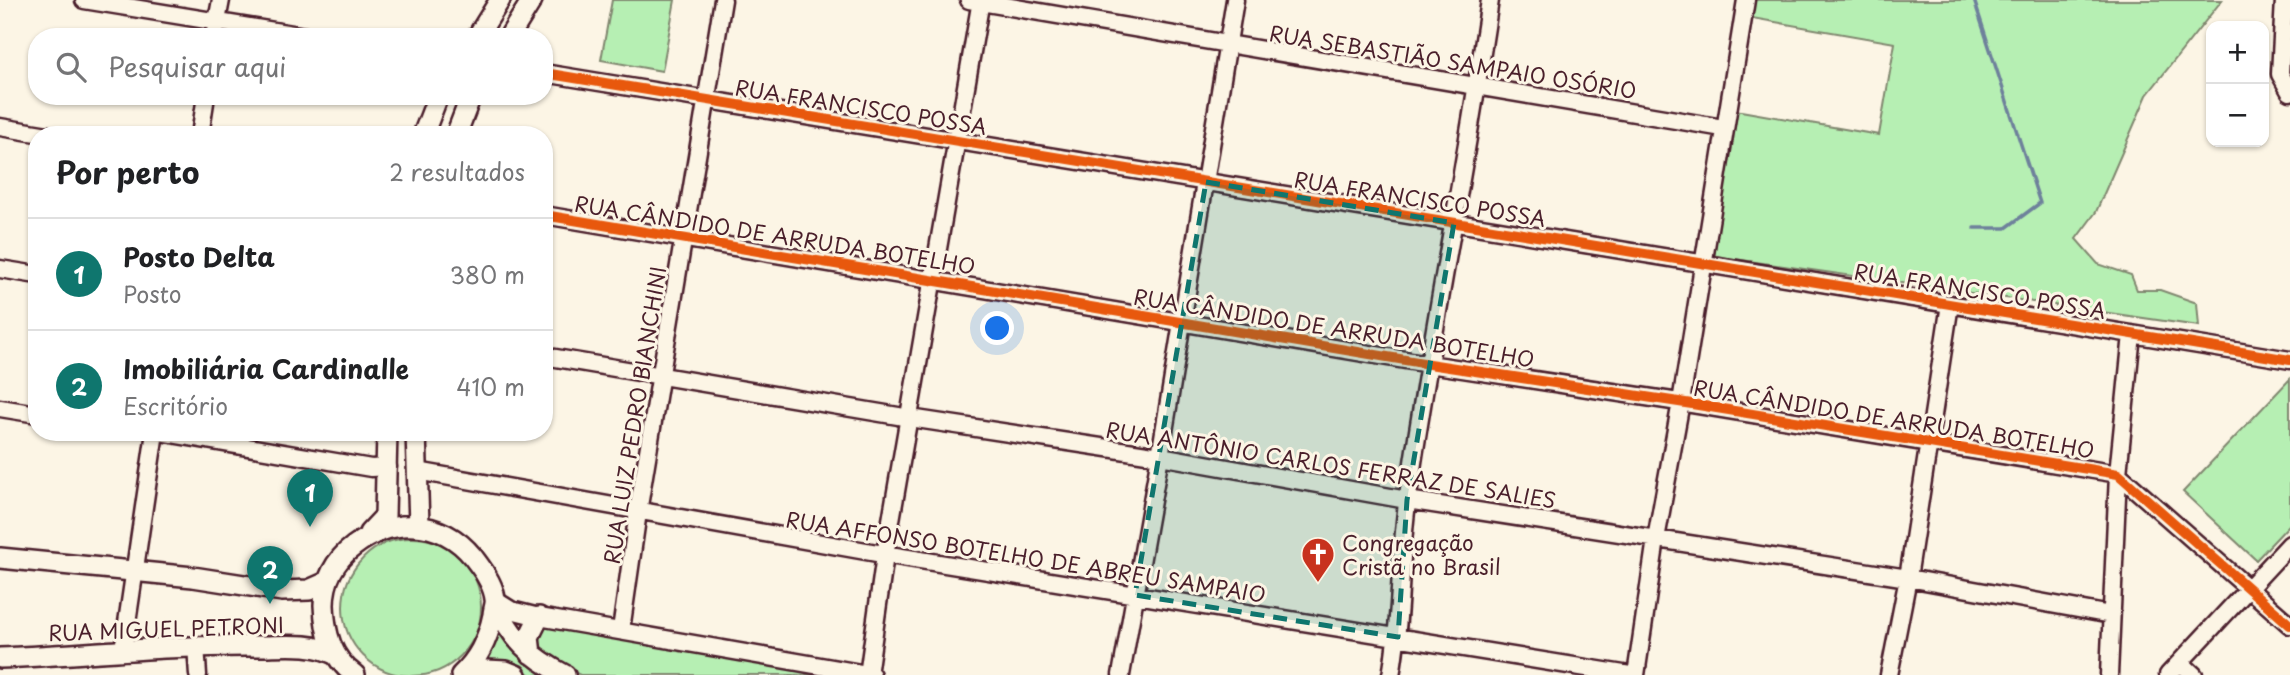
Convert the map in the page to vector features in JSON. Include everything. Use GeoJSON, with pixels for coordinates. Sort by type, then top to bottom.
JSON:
{"type":"FeatureCollection","features":[{"type":"Feature","properties":{"kind":"main road"},"geometry":{"type":"LineString","coordinates":[[483,28],[500,0]]}},
{"type":"Feature","properties":{"kind":"main road"},"geometry":{"type":"LineString","coordinates":[[515,28],[532,0]]}},
{"type":"Feature","properties":{"kind":"main road"},"geometry":{"type":"LineString","coordinates":[[426,126],[435,105]]}},
{"type":"Feature","properties":{"kind":"main road"},"geometry":{"type":"LineString","coordinates":[[459,126],[468,105]]}},
{"type":"Feature","properties":{"kind":"main road"},"geometry":{"type":"LineString","coordinates":[[355,675],[334,653],[325,625],[327,582],[347,551],[367,536],[385,516],[387,441]]}},
{"type":"Feature","properties":{"kind":"main road"},"geometry":{"type":"LineString","coordinates":[[416,441],[419,525]]}},
{"type":"Feature","properties":{"kind":"main road"},"geometry":{"type":"LineString","coordinates":[[367,536],[392,527],[419,525],[445,533],[469,550],[485,574],[504,624],[531,654],[565,675]]}},
{"type":"Feature","properties":{"kind":"main road"},"geometry":{"type":"LineString","coordinates":[[0,558],[193,577],[282,591],[309,590],[327,582]]}},
{"type":"Feature","properties":{"kind":"main road"},"geometry":{"type":"LineString","coordinates":[[464,672],[480,653],[489,635],[495,600]]}},
{"type":"Feature","properties":{"kind":"main road"},"geometry":{"type":"LineString","coordinates":[[531,654],[529,638],[539,617]]}},
{"type":"Feature","properties":{"kind":"main road","name":"RUA MIGUEL PETRONI"},"geometry":{"type":"LineString","coordinates":[[0,658],[196,645],[300,646],[334,653]]}},
{"type":"Feature","properties":{"kind":"main road"},"geometry":{"type":"LineString","coordinates":[[464,672],[506,671],[516,675]]}},
{"type":"Feature","properties":{"kind":"street"},"geometry":{"type":"LineString","coordinates":[[84,0],[261,28]]}},
{"type":"Feature","properties":{"kind":"street"},"geometry":{"type":"LineString","coordinates":[[216,28],[221,0]]}},
{"type":"Feature","properties":{"kind":"street","name":"RUA LUIZ PEDRO BIANCHINI"},"geometry":{"type":"LineString","coordinates":[[621,630],[723,0]]}},
{"type":"Feature","properties":{"kind":"street"},"geometry":{"type":"LineString","coordinates":[[1121,675],[1235,0]]}},
{"type":"Feature","properties":{"kind":"street"},"geometry":{"type":"LineString","coordinates":[[1391,675],[1398,637],[1407,500],[1490,0]]}},
{"type":"Feature","properties":{"kind":"street"},"geometry":{"type":"LineString","coordinates":[[1636,675],[1656,539],[1746,0]]}},
{"type":"Feature","properties":{"kind":"street"},"geometry":{"type":"LineString","coordinates":[[2284,0],[2280,74],[2289,92]]}},
{"type":"Feature","properties":{"kind":"street"},"geometry":{"type":"LineString","coordinates":[[495,600],[511,610],[539,617],[870,675],[885,555],[934,281],[977,1]]}},
{"type":"Feature","properties":{"kind":"street","name":"RUA SEBASTIÃO SAMPAIO OSÓRIO"},"geometry":{"type":"LineString","coordinates":[[977,1],[1723,128]]}},
{"type":"Feature","properties":{"kind":"street","name":"RUA FRANCISCO POSSA"},"geometry":{"type":"LineString","coordinates":[[553,75],[2290,359]]}},
{"type":"Feature","properties":{"kind":"street"},"geometry":{"type":"LineString","coordinates":[[201,126],[205,105]]}},
{"type":"Feature","properties":{"kind":"street"},"geometry":{"type":"LineString","coordinates":[[0,127],[28,132]]}},
{"type":"Feature","properties":{"kind":"street","name":"RUA CÂNDIDO DE ARRUDA BOTELHO"},"geometry":{"type":"LineString","coordinates":[[553,217],[1429,364],[1681,402],[2118,474]]}},
{"type":"Feature","properties":{"kind":"street"},"geometry":{"type":"LineString","coordinates":[[0,270],[28,274]]}},
{"type":"Feature","properties":{"kind":"street"},"geometry":{"type":"LineString","coordinates":[[1889,675],[1908,578],[1950,304]]}},
{"type":"Feature","properties":{"kind":"street"},"geometry":{"type":"LineString","coordinates":[[2109,675],[2118,474],[2132,334]]}},
{"type":"Feature","properties":{"kind":"street","name":"RUA ANTÔNIO CARLOS FERRAZ DE SALIES"},"geometry":{"type":"LineString","coordinates":[[553,358],[910,418],[1160,456],[1407,500],[1908,578],[2111,615]]}},
{"type":"Feature","properties":{"kind":"street"},"geometry":{"type":"LineString","coordinates":[[0,408],[28,413]]}},
{"type":"Feature","properties":{"kind":"street"},"geometry":{"type":"LineString","coordinates":[[122,650],[156,441]]}},
{"type":"Feature","properties":{"kind":"street"},"geometry":{"type":"LineString","coordinates":[[211,441],[371,468],[388,467]]}},
{"type":"Feature","properties":{"kind":"street","name":"RUA AFFONSO BOTELHO DE ABREU SAMPAIO"},"geometry":{"type":"LineString","coordinates":[[416,471],[885,555],[1630,675]]}},
{"type":"Feature","properties":{"kind":"street"},"geometry":{"type":"LineString","coordinates":[[2118,474],[2290,625]]}},
{"type":"Feature","properties":{"kind":"street"},"geometry":{"type":"LineString","coordinates":[[2168,675],[2248,586],[2290,544]]}},
{"type":"Feature","properties":{"kind":"street"},"geometry":{"type":"LineString","coordinates":[[196,645],[198,675]]}},
{"type":"Feature","properties":{"kind":"street"},"geometry":{"type":"LineString","coordinates":[[2180,662],[2194,675]]}},
{"type":"Feature","properties":{"kind":"highlighted area"},"geometry":{"type":"Polygon","coordinates":[[[1206,182],[1454,223],[1407,500],[1398,637],[1135,595],[1206,182]]]}},
{"type":"Feature","properties":{"kind":"green space"},"geometry":{"type":"Polygon","coordinates":[[[612,0],[675,0],[662,71],[601,60],[612,0]]]}},
{"type":"Feature","properties":{"kind":"green space"},"geometry":{"type":"Polygon","coordinates":[[[1755,0],[2222,0],[2147,95],[2096,212],[2076,239],[2098,264],[2131,275],[2137,290],[2160,290],[2197,303],[2199,326],[1714,256],[1735,110],[1879,135],[1895,43],[1752,18],[1755,0]]]}},
{"type":"Feature","properties":{"kind":"green space"},"geometry":{"type":"Polygon","coordinates":[[[2290,379],[2290,524],[2256,560],[2183,492],[2290,379]]]}},
{"type":"Feature","properties":{"kind":"green space"},"geometry":{"type":"Polygon","coordinates":[[[412,538],[439,543],[461,558],[476,580],[481,607],[476,634],[461,656],[439,671],[412,676],[385,671],[363,656],[348,634],[343,607],[348,580],[363,558],[385,543],[412,538]]]}},
{"type":"Feature","properties":{"kind":"green space"},"geometry":{"type":"Polygon","coordinates":[[[499,626],[561,675],[531,675],[505,663],[488,662],[499,626]]]}},
{"type":"Feature","properties":{"kind":"green space"},"geometry":{"type":"Polygon","coordinates":[[[548,627],[830,675],[580,675],[552,661],[538,645],[535,637],[548,627]]]}},
{"type":"Feature","properties":{"kind":"waterway"},"geometry":{"type":"LineString","coordinates":[[1974,0],[2040,203],[2006,228],[1974,228]]}},
{"type":"Feature","properties":{"kind":"cycle path"},"geometry":{"type":"LineString","coordinates":[[553,74],[2290,360]]}},
{"type":"Feature","properties":{"kind":"cycle path"},"geometry":{"type":"LineString","coordinates":[[553,217],[1429,364],[2118,474],[2290,625]]}},
{"type":"Feature","properties":{"kind":"place","name":"Posto Delta"},"geometry":{"type":"Point","coordinates":[310,527]}},
{"type":"Feature","properties":{"kind":"place","name":"Congregação Cristã no Brasil"},"geometry":{"type":"Point","coordinates":[1318,584]}},
{"type":"Feature","properties":{"kind":"place","name":"Imobiliária Cardinalle"},"geometry":{"type":"Point","coordinates":[270,604]}}]}
